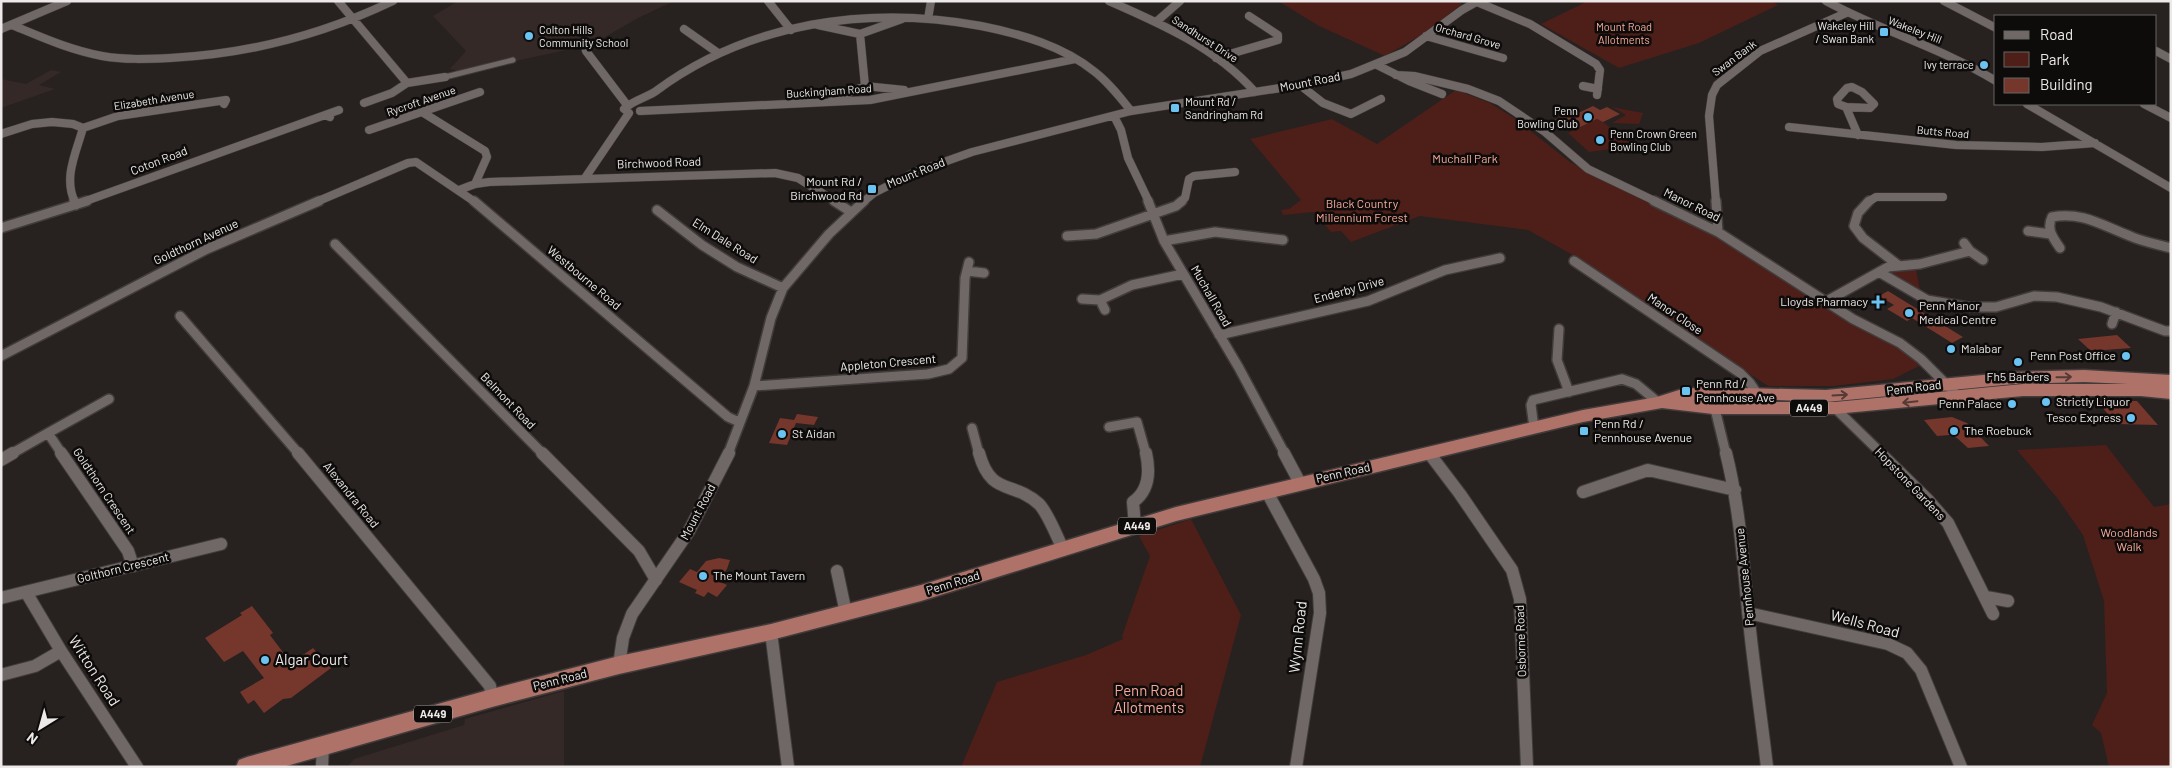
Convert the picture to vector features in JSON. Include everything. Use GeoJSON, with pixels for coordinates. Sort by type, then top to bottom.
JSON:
{"type":"FeatureCollection","features":[{"type":"Feature","properties":{"kind":"highway","name":"Penn Road"},"geometry":{"type":"LineString","coordinates":[[248,767],[324,744],[619,665],[771,632],[922,593],[1176,514],[1534,428],[1619,409],[1659,403],[1679,396],[1702,393],[1756,393],[1826,396],[1865,394],[2014,378],[2084,376],[2171,382]]}},
{"type":"Feature","properties":{"kind":"highway","name":"Penn Road"},"geometry":{"type":"LineString","coordinates":[[1659,403],[1713,408],[1835,408],[2023,390],[2141,390],[2171,393]]}},
{"type":"Feature","properties":{"kind":"street"},"geometry":{"type":"LineString","coordinates":[[1,29],[67,1]]}},
{"type":"Feature","properties":{"kind":"street"},"geometry":{"type":"LineString","coordinates":[[338,1],[407,83]]}},
{"type":"Feature","properties":{"kind":"street"},"geometry":{"type":"LineString","coordinates":[[12,25],[88,53],[102,56],[148,59],[184,58],[258,48],[312,34],[354,19],[393,1]]}},
{"type":"Feature","properties":{"kind":"street"},"geometry":{"type":"LineString","coordinates":[[768,1],[791,30]]}},
{"type":"Feature","properties":{"kind":"street"},"geometry":{"type":"LineString","coordinates":[[928,19],[931,1]]}},
{"type":"Feature","properties":{"kind":"street","name":"Sandhurst Drive"},"geometry":{"type":"LineString","coordinates":[[1109,1],[1181,35],[1241,77],[1255,92]]}},
{"type":"Feature","properties":{"kind":"street"},"geometry":{"type":"LineString","coordinates":[[1156,22],[1180,1]]}},
{"type":"Feature","properties":{"kind":"street","name":"Wakeley Hill"},"geometry":{"type":"LineString","coordinates":[[1826,1],[1870,25],[1945,54],[1994,80]]}},
{"type":"Feature","properties":{"kind":"street"},"geometry":{"type":"LineString","coordinates":[[1944,1],[1994,27]]}},
{"type":"Feature","properties":{"kind":"street"},"geometry":{"type":"LineString","coordinates":[[1477,2],[1530,24],[1596,64],[1600,70],[1597,92],[1584,86]]}},
{"type":"Feature","properties":{"kind":"street","name":"Mount Road"},"geometry":{"type":"LineString","coordinates":[[619,665],[626,626],[632,614],[690,531],[731,448],[739,422],[754,386],[770,318],[783,288],[810,255],[851,212],[883,187],[932,165],[981,150],[1114,116],[1300,85],[1351,74],[1405,52],[1462,10],[1477,2]]}},
{"type":"Feature","properties":{"kind":"street","name":"Swan Bank"},"geometry":{"type":"LineString","coordinates":[[1718,232],[1714,167],[1708,122],[1713,92],[1717,85],[1760,51],[1846,13]]}},
{"type":"Feature","properties":{"kind":"street"},"geometry":{"type":"LineString","coordinates":[[818,24],[822,28],[860,34],[908,17]]}},
{"type":"Feature","properties":{"kind":"street"},"geometry":{"type":"LineString","coordinates":[[585,178],[635,100],[642,99],[668,80],[718,53],[749,42],[818,24],[863,18],[908,17],[1004,31],[1055,49],[1075,59],[1110,85],[1132,112]]}},
{"type":"Feature","properties":{"kind":"street"},"geometry":{"type":"LineString","coordinates":[[1216,58],[1278,40],[1278,34],[1250,19]]}},
{"type":"Feature","properties":{"kind":"street"},"geometry":{"type":"LineString","coordinates":[[684,29],[718,53]]}},
{"type":"Feature","properties":{"kind":"street"},"geometry":{"type":"LineString","coordinates":[[860,34],[865,86]]}},
{"type":"Feature","properties":{"kind":"street","name":"Orchard Grove"},"geometry":{"type":"LineString","coordinates":[[1426,36],[1502,58]]}},
{"type":"Feature","properties":{"kind":"street"},"geometry":{"type":"LineString","coordinates":[[584,43],[586,51],[628,109]]}},
{"type":"Feature","properties":{"kind":"street"},"geometry":{"type":"LineString","coordinates":[[2157,52],[2171,59]]}},
{"type":"Feature","properties":{"kind":"street","name":"Buckingham Road"},"geometry":{"type":"LineString","coordinates":[[628,109],[640,111],[870,100],[1075,59]]}},
{"type":"Feature","properties":{"kind":"street"},"geometry":{"type":"LineString","coordinates":[[364,103],[392,93],[407,83],[445,77],[513,60]]}},
{"type":"Feature","properties":{"kind":"street","name":"Manor Road"},"geometry":{"type":"LineString","coordinates":[[1377,65],[1442,94]]}},
{"type":"Feature","properties":{"kind":"street","name":"Manor Road"},"geometry":{"type":"LineString","coordinates":[[1396,75],[1429,79],[1468,89],[1499,101],[1545,132],[1588,169],[1718,232],[1825,302],[1900,343],[1921,359],[1959,397]]}},
{"type":"Feature","properties":{"kind":"street"},"geometry":{"type":"LineString","coordinates":[[1422,86],[1429,79]]}},
{"type":"Feature","properties":{"kind":"street"},"geometry":{"type":"LineString","coordinates":[[1300,85],[1312,98],[1332,108],[1351,114],[1381,98]]}},
{"type":"Feature","properties":{"kind":"street"},"geometry":{"type":"LineString","coordinates":[[830,102],[834,98],[865,86],[912,92]]}},
{"type":"Feature","properties":{"kind":"street","name":"Rycroft Avenue"},"geometry":{"type":"LineString","coordinates":[[369,130],[480,92]]}},
{"type":"Feature","properties":{"kind":"street"},"geometry":{"type":"LineString","coordinates":[[640,111],[647,103],[642,99]]}},
{"type":"Feature","properties":{"kind":"street","name":"Elizabeth Avenue"},"geometry":{"type":"LineString","coordinates":[[83,128],[118,116],[226,100]]}},
{"type":"Feature","properties":{"kind":"street"},"geometry":{"type":"LineString","coordinates":[[2029,105],[2171,188]]}},
{"type":"Feature","properties":{"kind":"street"},"geometry":{"type":"LineString","coordinates":[[2146,105],[2171,118]]}},
{"type":"Feature","properties":{"kind":"street"},"geometry":{"type":"LineString","coordinates":[[1846,107],[1858,135]]}},
{"type":"Feature","properties":{"kind":"street","name":"Coton Road"},"geometry":{"type":"LineString","coordinates":[[1,228],[76,205],[208,156],[328,116],[339,110]]}},
{"type":"Feature","properties":{"kind":"street"},"geometry":{"type":"LineString","coordinates":[[422,112],[485,152],[486,158],[475,184]]}},
{"type":"Feature","properties":{"kind":"street","name":"Muchall Road"},"geometry":{"type":"LineString","coordinates":[[1114,116],[1121,130],[1128,158],[1154,213],[1164,241],[1219,335],[1300,483]]}},
{"type":"Feature","properties":{"kind":"street"},"geometry":{"type":"LineString","coordinates":[[1,134],[30,124],[50,121],[70,123],[83,128],[69,178],[69,190],[76,205]]}},
{"type":"Feature","properties":{"kind":"street","name":"Butts Road"},"geometry":{"type":"LineString","coordinates":[[1789,128],[1956,145],[2042,147],[2095,143]]}},
{"type":"Feature","properties":{"kind":"street","name":"Westbourne Road"},"geometry":{"type":"LineString","coordinates":[[408,162],[419,163],[459,190],[728,417],[739,422]]}},
{"type":"Feature","properties":{"kind":"street","name":"Goldthorn Avenue"},"geometry":{"type":"LineString","coordinates":[[1,356],[207,249],[408,162]]}},
{"type":"Feature","properties":{"kind":"street"},"geometry":{"type":"LineString","coordinates":[[1067,236],[1096,234],[1176,206],[1185,198],[1189,178],[1194,176],[1235,172]]}},
{"type":"Feature","properties":{"kind":"street","name":"Birchwood Road"},"geometry":{"type":"LineString","coordinates":[[459,190],[475,184],[585,178],[775,173],[798,178],[851,212]]}},
{"type":"Feature","properties":{"kind":"street"},"geometry":{"type":"LineString","coordinates":[[1898,265],[1859,234],[1854,226],[1856,217],[1870,200],[1876,197],[1943,197]]}},
{"type":"Feature","properties":{"kind":"street","name":"Elm Dale Road"},"geometry":{"type":"LineString","coordinates":[[657,210],[702,245],[737,267],[783,288]]}},
{"type":"Feature","properties":{"kind":"street"},"geometry":{"type":"LineString","coordinates":[[2060,248],[2050,234],[2048,226],[2052,217],[2075,215],[2094,220],[2127,235],[2171,248]]}},
{"type":"Feature","properties":{"kind":"street"},"geometry":{"type":"LineString","coordinates":[[2028,231],[2050,234]]}},
{"type":"Feature","properties":{"kind":"street"},"geometry":{"type":"LineString","coordinates":[[1164,241],[1215,232],[1283,240]]}},
{"type":"Feature","properties":{"kind":"street"},"geometry":{"type":"LineString","coordinates":[[1964,242],[1970,251],[1983,260]]}},
{"type":"Feature","properties":{"kind":"street","name":"Belmont Road"},"geometry":{"type":"LineString","coordinates":[[335,244],[640,551],[656,580]]}},
{"type":"Feature","properties":{"kind":"street"},"geometry":{"type":"LineString","coordinates":[[1825,302],[1879,272],[1898,265],[1920,264],[1970,251]]}},
{"type":"Feature","properties":{"kind":"street"},"geometry":{"type":"LineString","coordinates":[[1476,253],[1483,262]]}},
{"type":"Feature","properties":{"kind":"street","name":"Enderby Drive"},"geometry":{"type":"LineString","coordinates":[[1219,335],[1368,301],[1445,270],[1500,258]]}},
{"type":"Feature","properties":{"kind":"street","name":"Manor Close"},"geometry":{"type":"LineString","coordinates":[[1574,261],[1740,373],[1767,408]]}},
{"type":"Feature","properties":{"kind":"street","name":"Appleton Crescent"},"geometry":{"type":"LineString","coordinates":[[754,386],[922,374],[941,372],[955,367],[962,358],[965,278],[968,266],[984,273]]}},
{"type":"Feature","properties":{"kind":"street"},"geometry":{"type":"LineString","coordinates":[[1879,272],[1917,296],[1938,303],[1968,307],[1996,307],[2034,296],[2048,296],[2101,307],[2165,331],[2171,331]]}},
{"type":"Feature","properties":{"kind":"street"},"geometry":{"type":"LineString","coordinates":[[1082,299],[1100,300],[1132,285],[1183,274]]}},
{"type":"Feature","properties":{"kind":"street"},"geometry":{"type":"LineString","coordinates":[[1100,300],[1105,310]]}},
{"type":"Feature","properties":{"kind":"street"},"geometry":{"type":"LineString","coordinates":[[2112,324],[2116,312]]}},
{"type":"Feature","properties":{"kind":"street","name":"Alexandra Road"},"geometry":{"type":"LineString","coordinates":[[180,316],[287,439],[486,681],[490,686],[492,698]]}},
{"type":"Feature","properties":{"kind":"street"},"geometry":{"type":"LineString","coordinates":[[1559,329],[1557,360],[1569,392]]}},
{"type":"Feature","properties":{"kind":"street"},"geometry":{"type":"LineString","coordinates":[[1534,428],[1531,405],[1533,400],[1622,379],[1636,384],[1659,403]]}},
{"type":"Feature","properties":{"kind":"street","name":"Pennhouse Avenue"},"geometry":{"type":"LineString","coordinates":[[1702,393],[1716,413],[1735,490],[1767,767]]}},
{"type":"Feature","properties":{"kind":"street"},"geometry":{"type":"LineString","coordinates":[[1,460],[109,400]]}},
{"type":"Feature","properties":{"kind":"street","name":"Hopstone Gardens"},"geometry":{"type":"LineString","coordinates":[[1835,408],[1940,513],[1953,530],[1993,614]]}},
{"type":"Feature","properties":{"kind":"street"},"geometry":{"type":"LineString","coordinates":[[1110,427],[1136,422],[1144,448],[1147,481],[1144,493],[1133,502],[1135,527]]}},
{"type":"Feature","properties":{"kind":"street"},"geometry":{"type":"LineString","coordinates":[[972,428],[985,472],[995,482],[1036,500],[1063,549]]}},
{"type":"Feature","properties":{"kind":"street","name":"Goldthorn Crescent"},"geometry":{"type":"LineString","coordinates":[[48,433],[128,551],[133,566]]}},
{"type":"Feature","properties":{"kind":"street","name":"Osborne Road"},"geometry":{"type":"LineString","coordinates":[[1429,454],[1460,494],[1512,570],[1520,600],[1527,767]]}},
{"type":"Feature","properties":{"kind":"street"},"geometry":{"type":"LineString","coordinates":[[1582,492],[1648,470],[1735,490]]}},
{"type":"Feature","properties":{"kind":"street","name":"Wynn Road"},"geometry":{"type":"LineString","coordinates":[[1267,492],[1314,579],[1319,593],[1320,613],[1296,767]]}},
{"type":"Feature","properties":{"kind":"street","name":"Golthorn Crescent"},"geometry":{"type":"LineString","coordinates":[[1,598],[221,544]]}},
{"type":"Feature","properties":{"kind":"street"},"geometry":{"type":"LineString","coordinates":[[837,571],[846,612]]}},
{"type":"Feature","properties":{"kind":"street","name":"Witton Road"},"geometry":{"type":"LineString","coordinates":[[26,592],[137,767]]}},
{"type":"Feature","properties":{"kind":"street"},"geometry":{"type":"LineString","coordinates":[[1986,597],[2008,601]]}},
{"type":"Feature","properties":{"kind":"street","name":"Wells Road"},"geometry":{"type":"LineString","coordinates":[[1748,613],[1888,644],[1907,653],[1921,670],[1962,767]]}},
{"type":"Feature","properties":{"kind":"street"},"geometry":{"type":"LineString","coordinates":[[771,632],[788,767]]}},
{"type":"Feature","properties":{"kind":"street"},"geometry":{"type":"LineString","coordinates":[[1,675],[35,666],[62,651]]}},
{"type":"Feature","properties":{"kind":"street"},"geometry":{"type":"LineString","coordinates":[[322,767],[324,744]]}},
{"type":"Feature","properties":{"kind":"shaded area","name":"Colton Hills Community School"},"geometry":{"type":"Polygon","coordinates":[[[458,1],[674,1],[638,18],[593,44],[457,74],[455,70],[450,69],[466,51],[433,16],[458,1]]]}},
{"type":"Feature","properties":{"kind":"shaded area"},"geometry":{"type":"Polygon","coordinates":[[[51,70],[61,72],[39,85],[55,89],[1,108],[1,79],[26,84],[51,70]]]}},
{"type":"Feature","properties":{"kind":"shaded area"},"geometry":{"type":"Polygon","coordinates":[[[564,691],[564,767],[347,767],[354,759],[464,725],[465,719],[564,691]]]}},
{"type":"Feature","properties":{"kind":"green space"},"geometry":{"type":"Polygon","coordinates":[[[1278,1],[1457,1],[1462,4],[1423,34],[1385,56],[1319,26],[1278,1]]]}},
{"type":"Feature","properties":{"kind":"green space","name":"Mount Road Allotments"},"geometry":{"type":"Polygon","coordinates":[[[1588,1],[1771,1],[1778,5],[1699,43],[1619,68],[1541,24],[1588,1]]]}},
{"type":"Feature","properties":{"kind":"green space","name":"Muchall Park"},"geometry":{"type":"Polygon","coordinates":[[[1456,90],[1490,103],[1514,118],[1570,162],[1697,222],[1859,328],[1888,340],[1921,365],[1893,379],[1834,386],[1768,386],[1571,254],[1528,230],[1420,216],[1351,242],[1341,231],[1331,232],[1314,212],[1283,215],[1281,210],[1289,209],[1301,200],[1250,139],[1332,119],[1377,144],[1456,90]]]}},
{"type":"Feature","properties":{"kind":"green space"},"geometry":{"type":"Polygon","coordinates":[[[1612,107],[1643,113],[1639,124],[1612,123],[1626,115],[1612,107]]]}},
{"type":"Feature","properties":{"kind":"green space","name":"Penn Crown Green Bowling Club"},"geometry":{"type":"Polygon","coordinates":[[[1597,119],[1633,146],[1589,152],[1568,133],[1597,119]]]}},
{"type":"Feature","properties":{"kind":"green space"},"geometry":{"type":"Polygon","coordinates":[[[1916,270],[1921,294],[1892,276],[1894,272],[1916,270]]]}},
{"type":"Feature","properties":{"kind":"green space","name":"Woodlands Walk"},"geometry":{"type":"Polygon","coordinates":[[[2106,445],[2154,507],[2171,504],[2171,767],[2109,767],[2101,733],[2092,725],[2107,693],[2104,601],[2083,535],[2058,499],[2017,450],[2106,445]]]}},
{"type":"Feature","properties":{"kind":"green space","name":"Penn Road Allotments"},"geometry":{"type":"Polygon","coordinates":[[[1191,519],[1241,615],[1200,767],[961,767],[997,682],[1086,655],[1123,639],[1122,636],[1150,556],[1139,536],[1191,519]]]}},
{"type":"Feature","properties":{"kind":"building","name":"Penn Bowling Club"},"geometry":{"type":"Polygon","coordinates":[[[1593,106],[1600,110],[1607,107],[1620,114],[1603,122],[1597,119],[1572,131],[1554,120],[1572,112],[1576,114],[1593,106]]]}},
{"type":"Feature","properties":{"kind":"building","name":"Penn Manor Medical Centre"},"geometry":{"type":"Polygon","coordinates":[[[1888,291],[1963,337],[1952,343],[1912,318],[1907,321],[1887,309],[1894,305],[1879,296],[1888,291]]]}},
{"type":"Feature","properties":{"kind":"building"},"geometry":{"type":"Polygon","coordinates":[[[2117,335],[2131,348],[2091,351],[2078,339],[2117,335]]]}},
{"type":"Feature","properties":{"kind":"building","name":"Tesco Express"},"geometry":{"type":"Polygon","coordinates":[[[2097,401],[2137,401],[2158,425],[2116,424],[2097,401]]]}},
{"type":"Feature","properties":{"kind":"building","name":"St Aidan"},"geometry":{"type":"Polygon","coordinates":[[[797,414],[818,417],[814,425],[796,423],[787,445],[769,443],[780,418],[794,420],[797,414]]]}},
{"type":"Feature","properties":{"kind":"building","name":"The Roebuck"},"geometry":{"type":"Polygon","coordinates":[[[1952,417],[1967,423],[1989,446],[1968,448],[1957,438],[1950,435],[1937,436],[1924,420],[1952,417]]]}},
{"type":"Feature","properties":{"kind":"building","name":"The Mount Tavern"},"geometry":{"type":"Polygon","coordinates":[[[719,558],[730,560],[727,569],[718,581],[727,585],[717,597],[708,592],[704,597],[695,593],[697,590],[679,582],[690,569],[697,572],[706,561],[719,558]]]}},
{"type":"Feature","properties":{"kind":"building","name":"Algar Court"},"geometry":{"type":"Polygon","coordinates":[[[252,606],[273,633],[270,635],[291,663],[313,648],[331,668],[291,698],[283,699],[264,713],[254,700],[248,704],[240,692],[264,678],[243,651],[224,662],[205,638],[242,615],[240,613],[252,606]]]}},
{"type":"Feature","properties":{"kind":"place","name":"Wakeley Hill / Swan Bank"},"geometry":{"type":"Point","coordinates":[1884,32]}},
{"type":"Feature","properties":{"kind":"place","name":"Colton Hills Community School"},"geometry":{"type":"Point","coordinates":[529,36]}},
{"type":"Feature","properties":{"kind":"place","name":"Ivy terrace"},"geometry":{"type":"Point","coordinates":[1984,65]}},
{"type":"Feature","properties":{"kind":"place","name":"Mount Rd / Sandringham Rd"},"geometry":{"type":"Point","coordinates":[1175,108]}},
{"type":"Feature","properties":{"kind":"place","name":"Penn Bowling Club"},"geometry":{"type":"Point","coordinates":[1588,117]}},
{"type":"Feature","properties":{"kind":"place","name":"Penn Crown Green Bowling Club"},"geometry":{"type":"Point","coordinates":[1600,140]}},
{"type":"Feature","properties":{"kind":"place","name":"Mount Rd / Birchwood Rd"},"geometry":{"type":"Point","coordinates":[872,189]}},
{"type":"Feature","properties":{"kind":"place","name":"Lloyds Pharmacy"},"geometry":{"type":"Point","coordinates":[1878,302]}},
{"type":"Feature","properties":{"kind":"place","name":"Penn Manor Medical Centre"},"geometry":{"type":"Point","coordinates":[1909,313]}},
{"type":"Feature","properties":{"kind":"place","name":"Malabar"},"geometry":{"type":"Point","coordinates":[1951,349]}},
{"type":"Feature","properties":{"kind":"place","name":"Penn Post Office"},"geometry":{"type":"Point","coordinates":[2126,356]}},
{"type":"Feature","properties":{"kind":"place","name":"Fh5 Barbers"},"geometry":{"type":"Point","coordinates":[2018,362]}},
{"type":"Feature","properties":{"kind":"place","name":"Penn Rd / Pennhouse Ave"},"geometry":{"type":"Point","coordinates":[1686,391]}},
{"type":"Feature","properties":{"kind":"place","name":"Strictly Liquor"},"geometry":{"type":"Point","coordinates":[2046,402]}},
{"type":"Feature","properties":{"kind":"place","name":"Penn Palace"},"geometry":{"type":"Point","coordinates":[2012,404]}},
{"type":"Feature","properties":{"kind":"place","name":"Tesco Express"},"geometry":{"type":"Point","coordinates":[2131,418]}},
{"type":"Feature","properties":{"kind":"place","name":"Penn Rd / Pennhouse Avenue"},"geometry":{"type":"Point","coordinates":[1584,431]}},
{"type":"Feature","properties":{"kind":"place","name":"The Roebuck"},"geometry":{"type":"Point","coordinates":[1954,431]}},
{"type":"Feature","properties":{"kind":"place","name":"St Aidan"},"geometry":{"type":"Point","coordinates":[782,434]}},
{"type":"Feature","properties":{"kind":"place","name":"The Mount Tavern"},"geometry":{"type":"Point","coordinates":[703,576]}},
{"type":"Feature","properties":{"kind":"place","name":"Algar Court"},"geometry":{"type":"Point","coordinates":[265,660]}},
{"type":"Feature","properties":{"kind":"park label","name":"Black Country Millennium Forest"},"geometry":{"type":"Point","coordinates":[1362,211]}}]}
